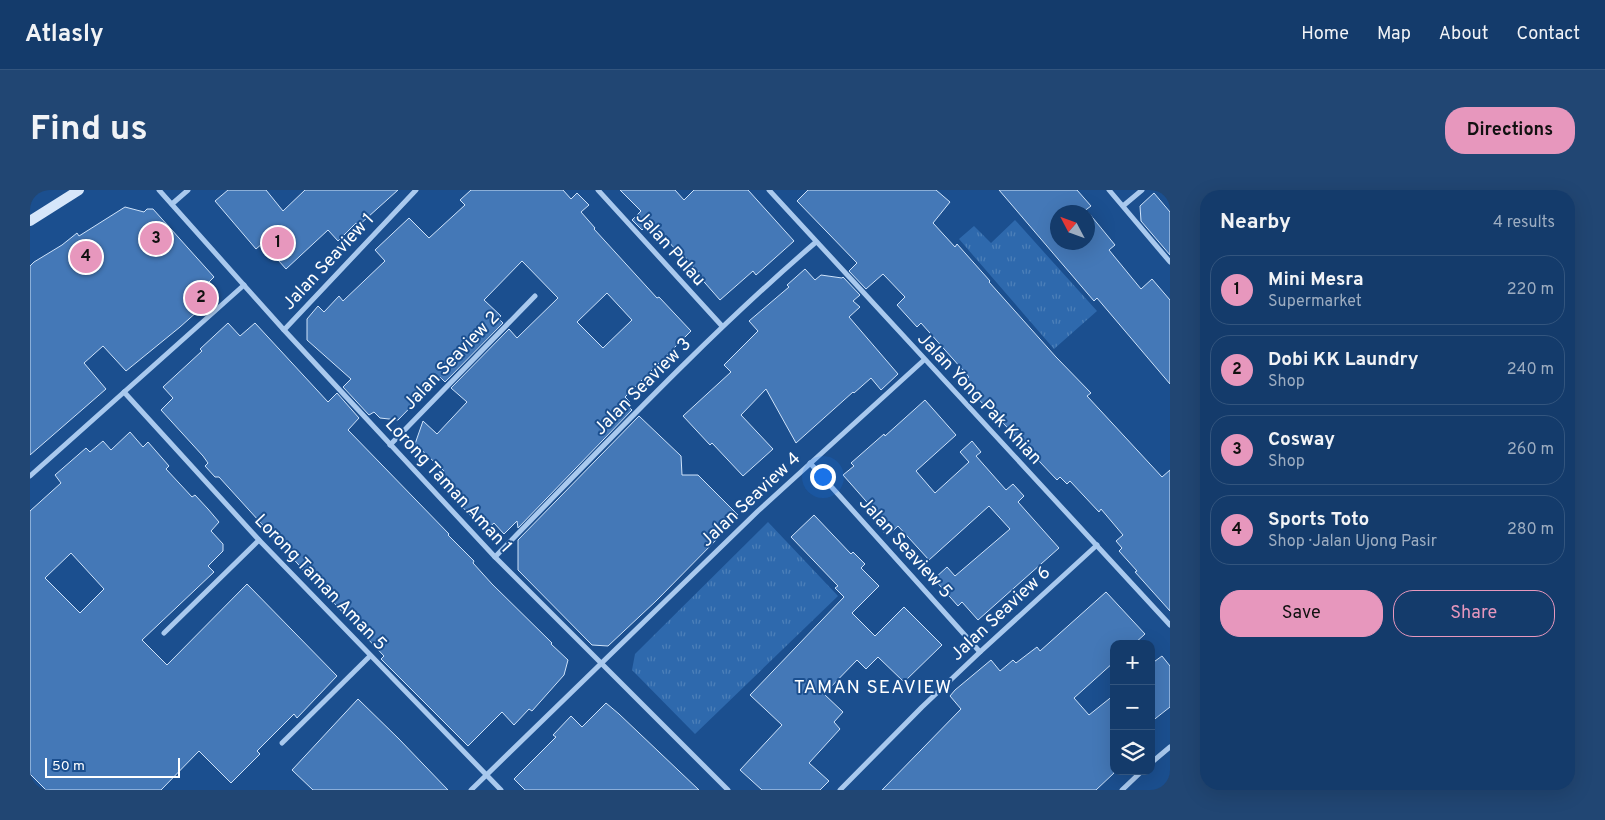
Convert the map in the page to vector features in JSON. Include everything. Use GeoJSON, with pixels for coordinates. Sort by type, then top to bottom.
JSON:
{"type":"FeatureCollection","features":[{"type":"Feature","properties":{"kind":"main road"},"geometry":{"type":"LineString","coordinates":[[30,221],[79,190]]}},
{"type":"Feature","properties":{"kind":"street","name":"Lorong Taman Aman 1"},"geometry":{"type":"LineString","coordinates":[[159,190],[284,330],[495,557],[728,790]]}},
{"type":"Feature","properties":{"kind":"street"},"geometry":{"type":"LineString","coordinates":[[172,204],[188,190]]}},
{"type":"Feature","properties":{"kind":"street","name":"Jalan Seaview 1"},"geometry":{"type":"LineString","coordinates":[[284,330],[416,190]]}},
{"type":"Feature","properties":{"kind":"street","name":"Jalan Pulau"},"geometry":{"type":"LineString","coordinates":[[598,190],[722,326]]}},
{"type":"Feature","properties":{"kind":"street","name":"Jalan Yong Pak Khian"},"geometry":{"type":"LineString","coordinates":[[769,190],[1170,625]]}},
{"type":"Feature","properties":{"kind":"street"},"geometry":{"type":"LineString","coordinates":[[1109,190],[1170,262]]}},
{"type":"Feature","properties":{"kind":"street"},"geometry":{"type":"LineString","coordinates":[[1122,206],[1142,190]]}},
{"type":"Feature","properties":{"kind":"street","name":"Jalan Seaview 3"},"geometry":{"type":"LineString","coordinates":[[495,557],[722,326],[771,280],[816,242]]}},
{"type":"Feature","properties":{"kind":"street"},"geometry":{"type":"LineString","coordinates":[[30,476],[244,285]]}},
{"type":"Feature","properties":{"kind":"street","name":"Jalan Seaview 2"},"geometry":{"type":"LineString","coordinates":[[390,445],[535,296]]}},
{"type":"Feature","properties":{"kind":"street","name":"Jalan Seaview 4"},"geometry":{"type":"LineString","coordinates":[[471,790],[758,511],[924,360]]}},
{"type":"Feature","properties":{"kind":"street","name":"Lorong Taman Aman 5"},"geometry":{"type":"LineString","coordinates":[[124,392],[259,540],[501,790]]}},
{"type":"Feature","properties":{"kind":"street","name":"Jalan Seaview 5"},"geometry":{"type":"LineString","coordinates":[[810,463],[980,652]]}},
{"type":"Feature","properties":{"kind":"street"},"geometry":{"type":"LineString","coordinates":[[164,633],[259,540]]}},
{"type":"Feature","properties":{"kind":"street","name":"Jalan Seaview 6"},"geometry":{"type":"LineString","coordinates":[[840,790],[922,707],[1097,545]]}},
{"type":"Feature","properties":{"kind":"street"},"geometry":{"type":"LineString","coordinates":[[282,743],[370,656]]}},
{"type":"Feature","properties":{"kind":"street"},"geometry":{"type":"LineString","coordinates":[[1155,760],[1170,747]]}},
{"type":"Feature","properties":{"kind":"street"},"geometry":{"type":"LineString","coordinates":[[1122,790],[1138,775]]}},
{"type":"Feature","properties":{"kind":"green space"},"geometry":{"type":"Polygon","coordinates":[[[1015,220],[1097,311],[1054,349],[959,239],[974,226],[991,243],[1015,220]]]}},
{"type":"Feature","properties":{"kind":"green space"},"geometry":{"type":"Polygon","coordinates":[[[768,522],[838,596],[695,734],[632,670],[635,654],[768,522]]]}},
{"type":"Feature","properties":{"kind":"building"},"geometry":{"type":"Polygon","coordinates":[[[228,190],[266,190],[283,211],[305,190],[398,190],[358,226],[356,223],[338,241],[328,230],[286,269],[263,243],[256,249],[215,201],[228,190]]]}},
{"type":"Feature","properties":{"kind":"building"},"geometry":{"type":"Polygon","coordinates":[[[471,190],[563,190],[571,199],[577,193],[589,205],[581,212],[594,229],[657,298],[659,297],[691,331],[625,397],[630,402],[627,405],[632,410],[518,528],[517,521],[504,534],[494,523],[486,530],[435,480],[444,471],[415,444],[423,421],[437,434],[467,402],[451,388],[509,329],[517,338],[558,298],[522,261],[484,300],[501,316],[498,318],[503,323],[445,382],[440,377],[398,420],[380,418],[374,412],[369,415],[343,387],[351,379],[307,340],[307,319],[318,306],[324,312],[339,296],[343,301],[385,261],[375,250],[409,218],[429,238],[465,205],[460,200],[471,190]],[[607,293],[577,322],[603,348],[632,320],[607,293]]]}},
{"type":"Feature","properties":{"kind":"building"},"geometry":{"type":"Polygon","coordinates":[[[620,190],[675,190],[684,200],[694,190],[748,190],[794,241],[756,275],[753,271],[720,300],[680,251],[678,252],[650,222],[642,230],[632,220],[641,211],[620,190]]]}},
{"type":"Feature","properties":{"kind":"building"},"geometry":{"type":"Polygon","coordinates":[[[808,190],[936,190],[950,202],[933,223],[955,247],[957,244],[1056,357],[1091,393],[1087,396],[1162,477],[1170,470],[1170,611],[1119,551],[1122,548],[1116,541],[1123,535],[1101,509],[1099,512],[1070,481],[1067,484],[1060,477],[1057,480],[984,405],[963,382],[969,377],[921,323],[917,327],[897,305],[905,297],[883,274],[866,289],[849,271],[857,263],[797,201],[808,190]]]}},
{"type":"Feature","properties":{"kind":"building"},"geometry":{"type":"Polygon","coordinates":[[[999,190],[1077,190],[1090,205],[1050,205],[1050,250],[999,190]]]}},
{"type":"Feature","properties":{"kind":"building"},"geometry":{"type":"Polygon","coordinates":[[[1154,193],[1170,212],[1170,255],[1141,221],[1140,206],[1154,193]]]}},
{"type":"Feature","properties":{"kind":"building"},"geometry":{"type":"Polygon","coordinates":[[[125,207],[144,212],[147,209],[153,209],[214,277],[209,282],[208,302],[126,371],[103,346],[84,363],[106,389],[30,455],[30,266],[77,233],[79,236],[125,207]]]}},
{"type":"Feature","properties":{"kind":"building"},"geometry":{"type":"Polygon","coordinates":[[[1095,221],[1115,245],[1109,250],[1141,289],[1152,279],[1170,300],[1170,384],[1097,298],[1094,301],[1050,250],[1095,250],[1095,221]]]}},
{"type":"Feature","properties":{"kind":"building"},"geometry":{"type":"Polygon","coordinates":[[[805,269],[815,280],[821,275],[843,277],[860,295],[853,301],[860,307],[849,317],[898,374],[881,390],[871,378],[796,443],[766,389],[741,415],[773,449],[743,476],[683,416],[731,372],[724,365],[758,331],[749,321],[789,287],[787,285],[805,269]]]}},
{"type":"Feature","properties":{"kind":"building"},"geometry":{"type":"Polygon","coordinates":[[[228,323],[240,336],[255,323],[328,402],[337,393],[359,418],[348,430],[449,534],[492,584],[568,660],[564,675],[532,711],[529,709],[514,725],[502,712],[468,746],[381,659],[384,656],[334,603],[336,601],[309,571],[306,573],[219,477],[215,477],[205,466],[208,463],[203,456],[161,410],[173,398],[163,387],[202,351],[200,349],[228,323]]]}},
{"type":"Feature","properties":{"kind":"building"},"geometry":{"type":"Polygon","coordinates":[[[925,400],[956,435],[916,471],[935,493],[969,462],[960,452],[972,441],[981,452],[976,456],[1006,490],[1013,484],[1024,496],[1018,502],[1059,548],[978,620],[962,602],[958,606],[934,579],[947,567],[955,576],[1010,529],[989,506],[929,560],[898,526],[887,536],[868,512],[873,509],[843,475],[854,466],[851,463],[925,400]]]}},
{"type":"Feature","properties":{"kind":"building"},"geometry":{"type":"Polygon","coordinates":[[[639,416],[681,456],[682,475],[698,475],[738,515],[656,601],[608,646],[592,645],[518,570],[518,540],[639,416]]]}},
{"type":"Feature","properties":{"kind":"building"},"geometry":{"type":"Polygon","coordinates":[[[130,432],[143,447],[148,442],[169,466],[166,469],[192,497],[195,495],[219,522],[211,531],[223,544],[223,551],[208,566],[214,572],[142,640],[167,665],[247,584],[337,676],[297,718],[294,714],[257,751],[260,754],[231,783],[199,751],[161,790],[46,790],[30,774],[30,511],[61,483],[55,475],[86,448],[90,452],[103,441],[111,450],[130,432]],[[71,553],[45,578],[80,613],[104,589],[71,553]]]}},
{"type":"Feature","properties":{"kind":"building"},"geometry":{"type":"Polygon","coordinates":[[[814,515],[851,554],[853,552],[865,564],[861,568],[879,586],[852,613],[875,636],[904,607],[942,645],[904,682],[878,657],[866,669],[857,660],[824,694],[843,712],[834,722],[840,729],[809,763],[829,781],[820,790],[762,790],[740,770],[782,725],[750,695],[844,597],[835,588],[838,586],[791,537],[814,515]]]}},
{"type":"Feature","properties":{"kind":"building"},"geometry":{"type":"Polygon","coordinates":[[[1106,592],[1145,634],[1138,640],[1110,640],[1110,666],[1074,698],[1089,715],[1110,698],[1110,775],[1112,775],[1096,790],[882,790],[961,709],[950,696],[955,690],[991,660],[1000,671],[1013,660],[1016,663],[1037,647],[1040,651],[1106,592]]]}},
{"type":"Feature","properties":{"kind":"building"},"geometry":{"type":"Polygon","coordinates":[[[1162,656],[1170,666],[1170,707],[1155,719],[1155,685],[1155,661],[1162,656]]]}},
{"type":"Feature","properties":{"kind":"building"},"geometry":{"type":"Polygon","coordinates":[[[358,699],[448,790],[313,790],[292,770],[358,699]]]}},
{"type":"Feature","properties":{"kind":"building"},"geometry":{"type":"Polygon","coordinates":[[[606,703],[699,790],[525,790],[514,779],[556,737],[553,735],[571,716],[582,727],[606,703]]]}},
{"type":"Feature","properties":{"kind":"place","name":"Cosway"},"geometry":{"type":"Point","coordinates":[156,239]}},
{"type":"Feature","properties":{"kind":"place","name":"Mini Mesra"},"geometry":{"type":"Point","coordinates":[278,243]}},
{"type":"Feature","properties":{"kind":"place","name":"Sports Toto"},"geometry":{"type":"Point","coordinates":[86,257]}},
{"type":"Feature","properties":{"kind":"place","name":"Dobi KK Laundry"},"geometry":{"type":"Point","coordinates":[201,298]}},
{"type":"Feature","properties":{"kind":"district","name":"TAMAN SEAVIEW"},"geometry":{"type":"Point","coordinates":[873,688]}}]}
